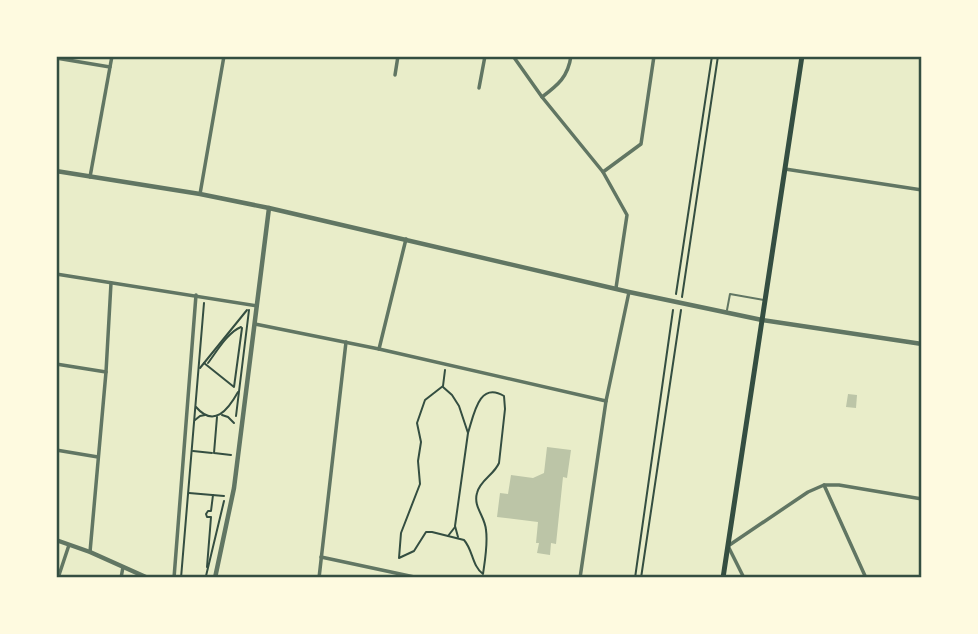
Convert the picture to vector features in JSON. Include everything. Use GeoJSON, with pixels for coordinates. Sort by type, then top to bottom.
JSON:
{"type":"FeatureCollection","features":[{"type":"Feature","properties":{"kind":"main road"},"geometry":{"type":"LineString","coordinates":[[723,578],[802,56]]}},
{"type":"Feature","properties":{"kind":"street"},"geometry":{"type":"LineString","coordinates":[[90,177],[112,56]]}},
{"type":"Feature","properties":{"kind":"street"},"geometry":{"type":"LineString","coordinates":[[200,194],[224,56]]}},
{"type":"Feature","properties":{"kind":"street"},"geometry":{"type":"LineString","coordinates":[[395,75],[398,56]]}},
{"type":"Feature","properties":{"kind":"street"},"geometry":{"type":"LineString","coordinates":[[479,88],[485,56]]}},
{"type":"Feature","properties":{"kind":"street"},"geometry":{"type":"LineString","coordinates":[[513,56],[542,97],[603,172],[627,215],[616,288]]}},
{"type":"Feature","properties":{"kind":"street"},"geometry":{"type":"LineString","coordinates":[[542,97],[558,85],[569,68],[571,56]]}},
{"type":"Feature","properties":{"kind":"street"},"geometry":{"type":"LineString","coordinates":[[603,172],[641,144],[654,56]]}},
{"type":"Feature","properties":{"kind":"street"},"geometry":{"type":"LineString","coordinates":[[56,58],[110,67]]}},
{"type":"Feature","properties":{"kind":"street"},"geometry":{"type":"LineString","coordinates":[[785,169],[922,190]]}},
{"type":"Feature","properties":{"kind":"street"},"geometry":{"type":"LineString","coordinates":[[56,171],[269,208],[629,292],[762,320],[922,344]]}},
{"type":"Feature","properties":{"kind":"street"},"geometry":{"type":"LineString","coordinates":[[215,578],[234,488],[269,208]]}},
{"type":"Feature","properties":{"kind":"street"},"geometry":{"type":"LineString","coordinates":[[379,349],[406,239]]}},
{"type":"Feature","properties":{"kind":"street"},"geometry":{"type":"LineString","coordinates":[[56,274],[257,306]]}},
{"type":"Feature","properties":{"kind":"street"},"geometry":{"type":"LineString","coordinates":[[90,552],[111,283]]}},
{"type":"Feature","properties":{"kind":"street"},"geometry":{"type":"LineString","coordinates":[[580,578],[606,401],[629,292]]}},
{"type":"Feature","properties":{"kind":"street"},"geometry":{"type":"LineString","coordinates":[[174,578],[196,295]]}},
{"type":"Feature","properties":{"kind":"street"},"geometry":{"type":"LineString","coordinates":[[256,324],[606,401]]}},
{"type":"Feature","properties":{"kind":"street"},"geometry":{"type":"LineString","coordinates":[[319,578],[346,342]]}},
{"type":"Feature","properties":{"kind":"street"},"geometry":{"type":"LineString","coordinates":[[56,364],[106,372]]}},
{"type":"Feature","properties":{"kind":"street"},"geometry":{"type":"LineString","coordinates":[[56,450],[99,457]]}},
{"type":"Feature","properties":{"kind":"street"},"geometry":{"type":"LineString","coordinates":[[824,485],[866,578]]}},
{"type":"Feature","properties":{"kind":"street"},"geometry":{"type":"LineString","coordinates":[[744,578],[728,546],[808,492],[824,485],[839,485],[922,499]]}},
{"type":"Feature","properties":{"kind":"street"},"geometry":{"type":"LineString","coordinates":[[56,540],[148,578]]}},
{"type":"Feature","properties":{"kind":"street"},"geometry":{"type":"LineString","coordinates":[[58,578],[69,545]]}},
{"type":"Feature","properties":{"kind":"street"},"geometry":{"type":"LineString","coordinates":[[321,557],[419,578]]}},
{"type":"Feature","properties":{"kind":"street"},"geometry":{"type":"LineString","coordinates":[[121,578],[123,567]]}},
{"type":"Feature","properties":{"kind":"lane"},"geometry":{"type":"LineString","coordinates":[[727,312],[730,294],[765,300]]}},
{"type":"Feature","properties":{"kind":"path"},"geometry":{"type":"LineString","coordinates":[[635,578],[712,56]]}},
{"type":"Feature","properties":{"kind":"path"},"geometry":{"type":"LineString","coordinates":[[641,578],[719,56]]}},
{"type":"Feature","properties":{"kind":"path"},"geometry":{"type":"LineString","coordinates":[[181,578],[206,299]]}},
{"type":"Feature","properties":{"kind":"path"},"geometry":{"type":"LineString","coordinates":[[206,364],[249,306],[235,424],[228,416],[221,414]]}},
{"type":"Feature","properties":{"kind":"path"},"geometry":{"type":"LineString","coordinates":[[199,370],[237,328],[241,327],[234,387],[206,364]]}},
{"type":"Feature","properties":{"kind":"path"},"geometry":{"type":"LineString","coordinates":[[446,365],[443,386],[425,400],[417,423],[421,442],[419,484],[401,533],[399,558],[414,551],[426,532],[449,536],[468,543],[475,565],[483,574],[486,530],[476,498],[477,490],[497,469],[499,463],[505,409],[504,396],[495,392],[485,393],[479,401],[468,433],[456,526],[458,538]]}},
{"type":"Feature","properties":{"kind":"path"},"geometry":{"type":"LineString","coordinates":[[443,386],[452,395],[468,433]]}},
{"type":"Feature","properties":{"kind":"path"},"geometry":{"type":"LineString","coordinates":[[195,421],[198,417],[221,414],[229,407],[238,391]]}},
{"type":"Feature","properties":{"kind":"path"},"geometry":{"type":"LineString","coordinates":[[196,407],[206,415]]}},
{"type":"Feature","properties":{"kind":"path"},"geometry":{"type":"LineString","coordinates":[[214,453],[217,416]]}},
{"type":"Feature","properties":{"kind":"path"},"geometry":{"type":"LineString","coordinates":[[463,416],[473,418]]}},
{"type":"Feature","properties":{"kind":"path"},"geometry":{"type":"LineString","coordinates":[[193,443],[198,451]]}},
{"type":"Feature","properties":{"kind":"path"},"geometry":{"type":"LineString","coordinates":[[206,452],[214,448]]}},
{"type":"Feature","properties":{"kind":"path"},"geometry":{"type":"LineString","coordinates":[[214,448],[219,454]]}},
{"type":"Feature","properties":{"kind":"path"},"geometry":{"type":"LineString","coordinates":[[192,451],[231,454],[231,450]]}},
{"type":"Feature","properties":{"kind":"path"},"geometry":{"type":"LineString","coordinates":[[189,493],[225,496],[205,577]]}},
{"type":"Feature","properties":{"kind":"path"},"geometry":{"type":"LineString","coordinates":[[205,577],[211,517],[206,514],[211,511],[213,495]]}},
{"type":"Feature","properties":{"kind":"path"},"geometry":{"type":"LineString","coordinates":[[449,536],[456,526]]}},
{"type":"Feature","properties":{"kind":"building"},"geometry":{"type":"Polygon","coordinates":[[[848,394],[857,395],[856,408],[846,407],[848,394]]]}},
{"type":"Feature","properties":{"kind":"building"},"geometry":{"type":"Polygon","coordinates":[[[547,447],[571,450],[567,478],[563,477],[556,544],[551,543],[550,555],[537,553],[538,522],[497,517],[500,493],[508,494],[511,475],[533,478],[544,473],[547,447]]]}}]}
